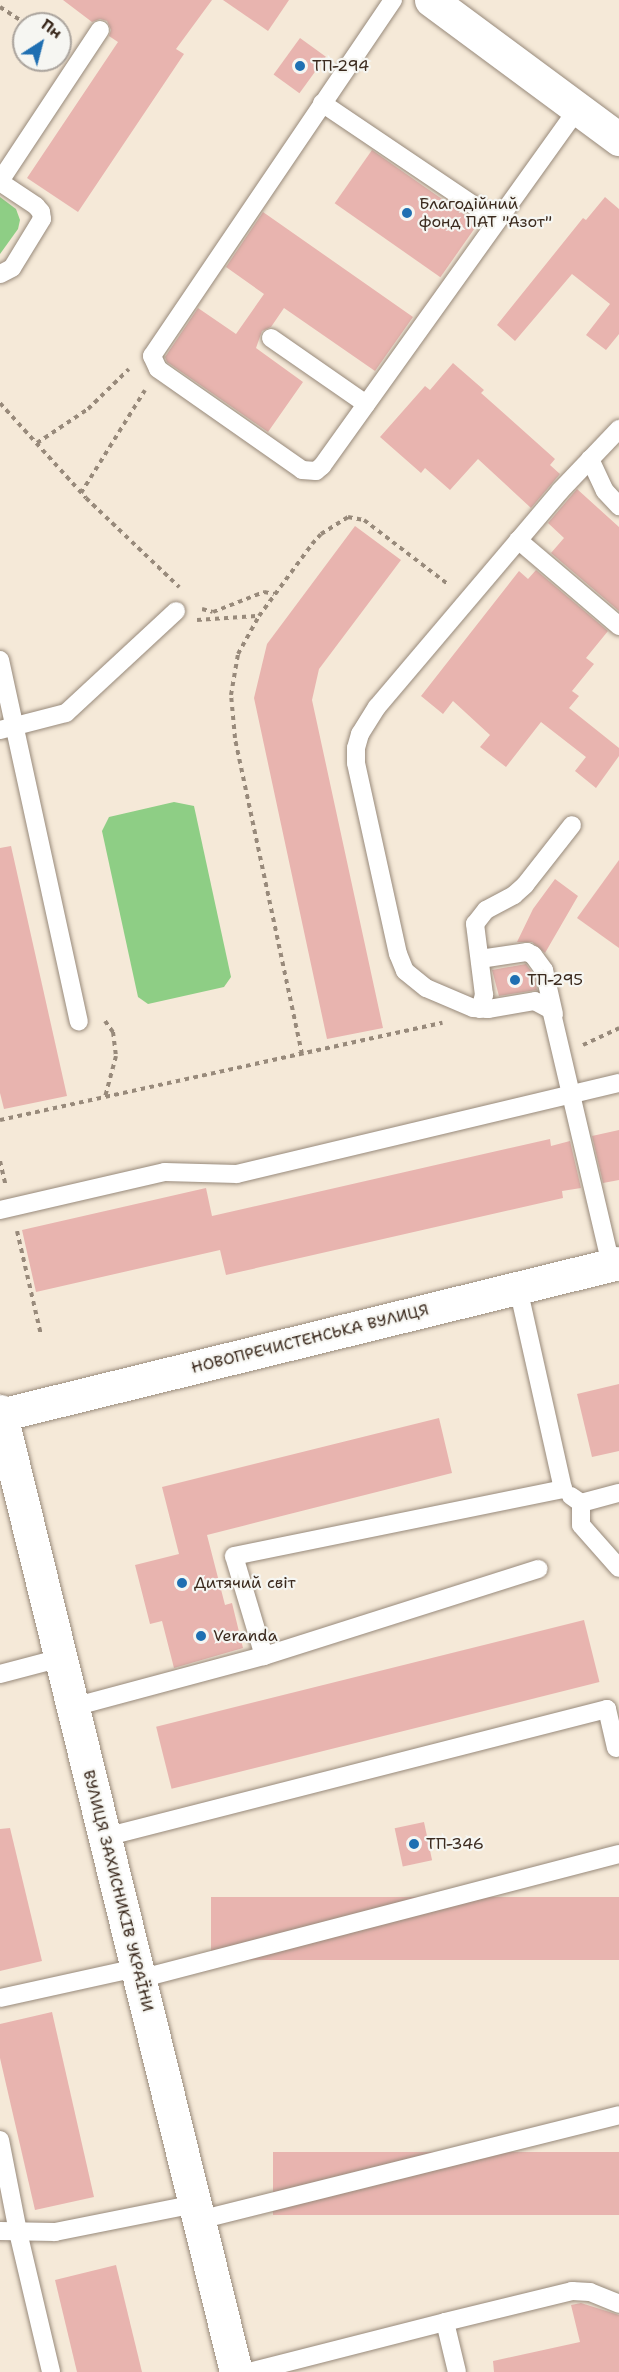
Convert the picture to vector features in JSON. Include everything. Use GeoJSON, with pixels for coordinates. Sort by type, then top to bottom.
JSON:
{"type":"FeatureCollection","features":[{"type":"Feature","properties":{"kind":"street"},"geometry":{"type":"LineString","coordinates":[[434,1],[619,139]]}},
{"type":"Feature","properties":{"kind":"street","name":"НОВОПРЕЧИСТЕНСЬКА ВУЛИЦЯ"},"geometry":{"type":"LineString","coordinates":[[0,1413],[615,1264]]}},
{"type":"Feature","properties":{"kind":"street","name":"ВУЛИЦЯ ЗАХИСНИКІВ УКРАЇНИ"},"geometry":{"type":"LineString","coordinates":[[0,1413],[236,2372]]}},
{"type":"Feature","properties":{"kind":"lane"},"geometry":{"type":"LineString","coordinates":[[393,0],[154,349],[155,366],[309,472],[322,466],[578,108]]}},
{"type":"Feature","properties":{"kind":"lane"},"geometry":{"type":"LineString","coordinates":[[0,274],[12,268],[42,219],[36,206],[0,181],[100,30]]}},
{"type":"Feature","properties":{"kind":"lane"},"geometry":{"type":"LineString","coordinates":[[322,103],[497,221]]}},
{"type":"Feature","properties":{"kind":"lane"},"geometry":{"type":"LineString","coordinates":[[271,338],[366,404]]}},
{"type":"Feature","properties":{"kind":"lane"},"geometry":{"type":"LineString","coordinates":[[555,1019],[544,1004],[536,1001],[480,1009],[466,1005],[418,984],[400,963],[356,755],[360,734],[377,707],[518,540],[619,429]]}},
{"type":"Feature","properties":{"kind":"lane"},"geometry":{"type":"LineString","coordinates":[[590,459],[605,491],[619,506]]}},
{"type":"Feature","properties":{"kind":"lane"},"geometry":{"type":"LineString","coordinates":[[518,540],[619,626]]}},
{"type":"Feature","properties":{"kind":"lane"},"geometry":{"type":"LineString","coordinates":[[7,728],[66,713],[170,616]]}},
{"type":"Feature","properties":{"kind":"lane"},"geometry":{"type":"LineString","coordinates":[[0,660],[7,728],[79,1021]]}},
{"type":"Feature","properties":{"kind":"lane"},"geometry":{"type":"LineString","coordinates":[[480,1009],[484,995],[475,924],[478,917],[525,885],[572,825]]}},
{"type":"Feature","properties":{"kind":"lane"},"geometry":{"type":"LineString","coordinates":[[480,959],[526,952],[533,955],[544,970],[572,1094],[615,1264]]}},
{"type":"Feature","properties":{"kind":"lane"},"geometry":{"type":"LineString","coordinates":[[6,1209],[165,1172],[237,1174],[619,1083]]}},
{"type":"Feature","properties":{"kind":"lane"},"geometry":{"type":"LineString","coordinates":[[518,1287],[563,1489],[581,1503]]}},
{"type":"Feature","properties":{"kind":"lane"},"geometry":{"type":"LineString","coordinates":[[264,1656],[234,1556],[563,1489]]}},
{"type":"Feature","properties":{"kind":"lane"},"geometry":{"type":"LineString","coordinates":[[581,1503],[619,1493]]}},
{"type":"Feature","properties":{"kind":"lane"},"geometry":{"type":"LineString","coordinates":[[581,1503],[581,1525],[619,1568]]}},
{"type":"Feature","properties":{"kind":"lane"},"geometry":{"type":"LineString","coordinates":[[73,1707],[264,1656],[539,1569]]}},
{"type":"Feature","properties":{"kind":"lane"},"geometry":{"type":"LineString","coordinates":[[0,1674],[61,1658]]}},
{"type":"Feature","properties":{"kind":"lane"},"geometry":{"type":"LineString","coordinates":[[105,1837],[607,1709],[616,1748]]}},
{"type":"Feature","properties":{"kind":"lane"},"geometry":{"type":"LineString","coordinates":[[0,1998],[138,1973],[619,1854]]}},
{"type":"Feature","properties":{"kind":"lane"},"geometry":{"type":"LineString","coordinates":[[9,2231],[55,2232],[197,2212],[619,2115]]}},
{"type":"Feature","properties":{"kind":"lane"},"geometry":{"type":"LineString","coordinates":[[0,2140],[9,2231],[51,2372]]}},
{"type":"Feature","properties":{"kind":"lane"},"geometry":{"type":"LineString","coordinates":[[249,2372],[572,2291],[596,2294],[619,2304]]}},
{"type":"Feature","properties":{"kind":"lane"},"geometry":{"type":"LineString","coordinates":[[445,2322],[457,2372]]}},
{"type":"Feature","properties":{"kind":"path"},"geometry":{"type":"LineString","coordinates":[[37,443],[88,409],[136,364],[155,366],[81,493]]}},
{"type":"Feature","properties":{"kind":"path"},"geometry":{"type":"LineString","coordinates":[[0,403],[81,493],[183,591]]}},
{"type":"Feature","properties":{"kind":"path"},"geometry":{"type":"LineString","coordinates":[[302,1054],[232,714],[236,662],[259,616],[316,539],[352,516],[363,520],[468,599]]}},
{"type":"Feature","properties":{"kind":"path"},"geometry":{"type":"LineString","coordinates":[[206,620],[198,608],[213,612],[264,592],[274,594]]}},
{"type":"Feature","properties":{"kind":"path"},"geometry":{"type":"LineString","coordinates":[[170,616],[206,620],[259,616]]}},
{"type":"Feature","properties":{"kind":"path"},"geometry":{"type":"LineString","coordinates":[[75,1002],[104,1019],[113,1032],[116,1056],[105,1097]]}},
{"type":"Feature","properties":{"kind":"path"},"geometry":{"type":"LineString","coordinates":[[0,1120],[468,1017],[480,1009]]}},
{"type":"Feature","properties":{"kind":"path"},"geometry":{"type":"LineString","coordinates":[[563,1053],[619,1028]]}},
{"type":"Feature","properties":{"kind":"path"},"geometry":{"type":"LineString","coordinates":[[0,1161],[6,1209],[41,1335]]}},
{"type":"Feature","properties":{"kind":"green space"},"geometry":{"type":"Polygon","coordinates":[[[0,197],[16,209],[20,220],[18,229],[0,254],[0,197]]]}},
{"type":"Feature","properties":{"kind":"green space"},"geometry":{"type":"Polygon","coordinates":[[[174,802],[194,806],[231,977],[224,987],[148,1004],[138,997],[102,831],[109,817],[174,802]]]}},
{"type":"Feature","properties":{"kind":"building"},"geometry":{"type":"Polygon","coordinates":[[[63,0],[212,0],[176,49],[184,54],[78,212],[27,178],[118,42],[109,36],[111,30],[107,21],[100,19],[92,22],[63,0]]]}},
{"type":"Feature","properties":{"kind":"building"},"geometry":{"type":"Polygon","coordinates":[[[223,0],[289,0],[268,31],[223,0]]]}},
{"type":"Feature","properties":{"kind":"building","name":"ТП-294"},"geometry":{"type":"Polygon","coordinates":[[[300,38],[326,57],[299,93],[274,74],[300,38]]]}},
{"type":"Feature","properties":{"kind":"building","name":"Благодійний фонд ПАТ \"Азот\""},"geometry":{"type":"Polygon","coordinates":[[[372,150],[478,224],[440,277],[335,203],[372,150]]]}},
{"type":"Feature","properties":{"kind":"building"},"geometry":{"type":"Polygon","coordinates":[[[605,197],[619,209],[619,334],[606,350],[586,335],[610,304],[572,274],[515,341],[497,325],[583,218],[586,220],[605,197]]]}},
{"type":"Feature","properties":{"kind":"building"},"geometry":{"type":"Polygon","coordinates":[[[263,212],[413,317],[375,371],[284,308],[271,327],[262,331],[256,348],[303,382],[268,432],[167,362],[165,357],[198,308],[236,334],[264,294],[226,267],[263,212]]]}},
{"type":"Feature","properties":{"kind":"building"},"geometry":{"type":"Polygon","coordinates":[[[453,363],[484,390],[481,393],[555,459],[550,465],[560,474],[531,508],[478,459],[450,490],[425,468],[421,473],[380,437],[425,386],[430,390],[453,363]]]}},
{"type":"Feature","properties":{"kind":"building"},"geometry":{"type":"Polygon","coordinates":[[[577,489],[619,527],[619,611],[551,553],[564,538],[548,523],[577,489]]]}},
{"type":"Feature","properties":{"kind":"building"},"geometry":{"type":"Polygon","coordinates":[[[355,526],[401,560],[319,669],[312,700],[383,1028],[327,1039],[254,698],[267,644],[355,526]]]}},
{"type":"Feature","properties":{"kind":"building"},"geometry":{"type":"Polygon","coordinates":[[[536,570],[608,631],[586,658],[594,664],[572,691],[579,696],[569,708],[619,748],[619,756],[596,788],[575,771],[586,757],[541,722],[506,767],[480,747],[490,735],[453,701],[443,714],[421,696],[519,571],[528,579],[536,570]]]}},
{"type":"Feature","properties":{"kind":"building"},"geometry":{"type":"Polygon","coordinates":[[[11,846],[67,1096],[4,1109],[0,1093],[0,848],[11,846]]]}},
{"type":"Feature","properties":{"kind":"building"},"geometry":{"type":"Polygon","coordinates":[[[619,860],[619,948],[577,918],[619,860]]]}},
{"type":"Feature","properties":{"kind":"building"},"geometry":{"type":"Polygon","coordinates":[[[555,879],[578,896],[545,953],[532,942],[517,942],[533,909],[555,879]]]}},
{"type":"Feature","properties":{"kind":"building","name":"ТП-295"},"geometry":{"type":"Polygon","coordinates":[[[526,964],[534,975],[537,990],[499,996],[492,970],[526,964]]]}},
{"type":"Feature","properties":{"kind":"building"},"geometry":{"type":"Polygon","coordinates":[[[619,1130],[619,1180],[603,1183],[592,1136],[619,1130]]]}},
{"type":"Feature","properties":{"kind":"building"},"geometry":{"type":"Polygon","coordinates":[[[550,1139],[551,1146],[570,1141],[581,1188],[562,1191],[563,1198],[226,1275],[220,1250],[36,1292],[22,1230],[206,1188],[212,1216],[550,1139]]]}},
{"type":"Feature","properties":{"kind":"building"},"geometry":{"type":"Polygon","coordinates":[[[619,1384],[619,1451],[592,1457],[577,1394],[619,1384]]]}},
{"type":"Feature","properties":{"kind":"building"},"geometry":{"type":"Polygon","coordinates":[[[439,1418],[452,1473],[207,1535],[225,1605],[232,1603],[243,1648],[174,1668],[162,1621],[150,1624],[135,1565],[179,1554],[162,1487],[439,1418]]]}},
{"type":"Feature","properties":{"kind":"building"},"geometry":{"type":"Polygon","coordinates":[[[584,1620],[599,1682],[172,1789],[156,1727],[584,1620]]]}},
{"type":"Feature","properties":{"kind":"building","name":"ТП-346"},"geometry":{"type":"Polygon","coordinates":[[[424,1822],[432,1860],[403,1866],[395,1828],[424,1822]]]}},
{"type":"Feature","properties":{"kind":"building"},"geometry":{"type":"Polygon","coordinates":[[[10,1828],[42,1961],[0,1971],[0,1829],[10,1828]]]}},
{"type":"Feature","properties":{"kind":"building"},"geometry":{"type":"Polygon","coordinates":[[[211,1897],[619,1897],[619,1960],[211,1960],[211,1897]]]}},
{"type":"Feature","properties":{"kind":"building"},"geometry":{"type":"Polygon","coordinates":[[[52,2012],[94,2197],[35,2210],[0,2058],[0,2024],[52,2012]]]}},
{"type":"Feature","properties":{"kind":"building"},"geometry":{"type":"Polygon","coordinates":[[[273,2152],[619,2152],[619,2215],[273,2215],[273,2152]]]}},
{"type":"Feature","properties":{"kind":"building"},"geometry":{"type":"Polygon","coordinates":[[[116,2265],[142,2372],[77,2372],[55,2280],[116,2265]]]}},
{"type":"Feature","properties":{"kind":"building"},"geometry":{"type":"Polygon","coordinates":[[[581,2303],[619,2315],[619,2372],[494,2372],[493,2361],[580,2342],[571,2305],[581,2303]]]}},
{"type":"Feature","properties":{"kind":"place","name":"ТП-294"},"geometry":{"type":"Point","coordinates":[300,66]}},
{"type":"Feature","properties":{"kind":"place","name":"Благодійний фонд ПАТ \"Азот\""},"geometry":{"type":"Point","coordinates":[407,213]}},
{"type":"Feature","properties":{"kind":"place","name":"ТП-295"},"geometry":{"type":"Point","coordinates":[515,980]}},
{"type":"Feature","properties":{"kind":"place","name":"Дитячий світ"},"geometry":{"type":"Point","coordinates":[182,1583]}},
{"type":"Feature","properties":{"kind":"place","name":"Veranda"},"geometry":{"type":"Point","coordinates":[201,1636]}},
{"type":"Feature","properties":{"kind":"place","name":"ТП-346"},"geometry":{"type":"Point","coordinates":[414,1844]}}]}
